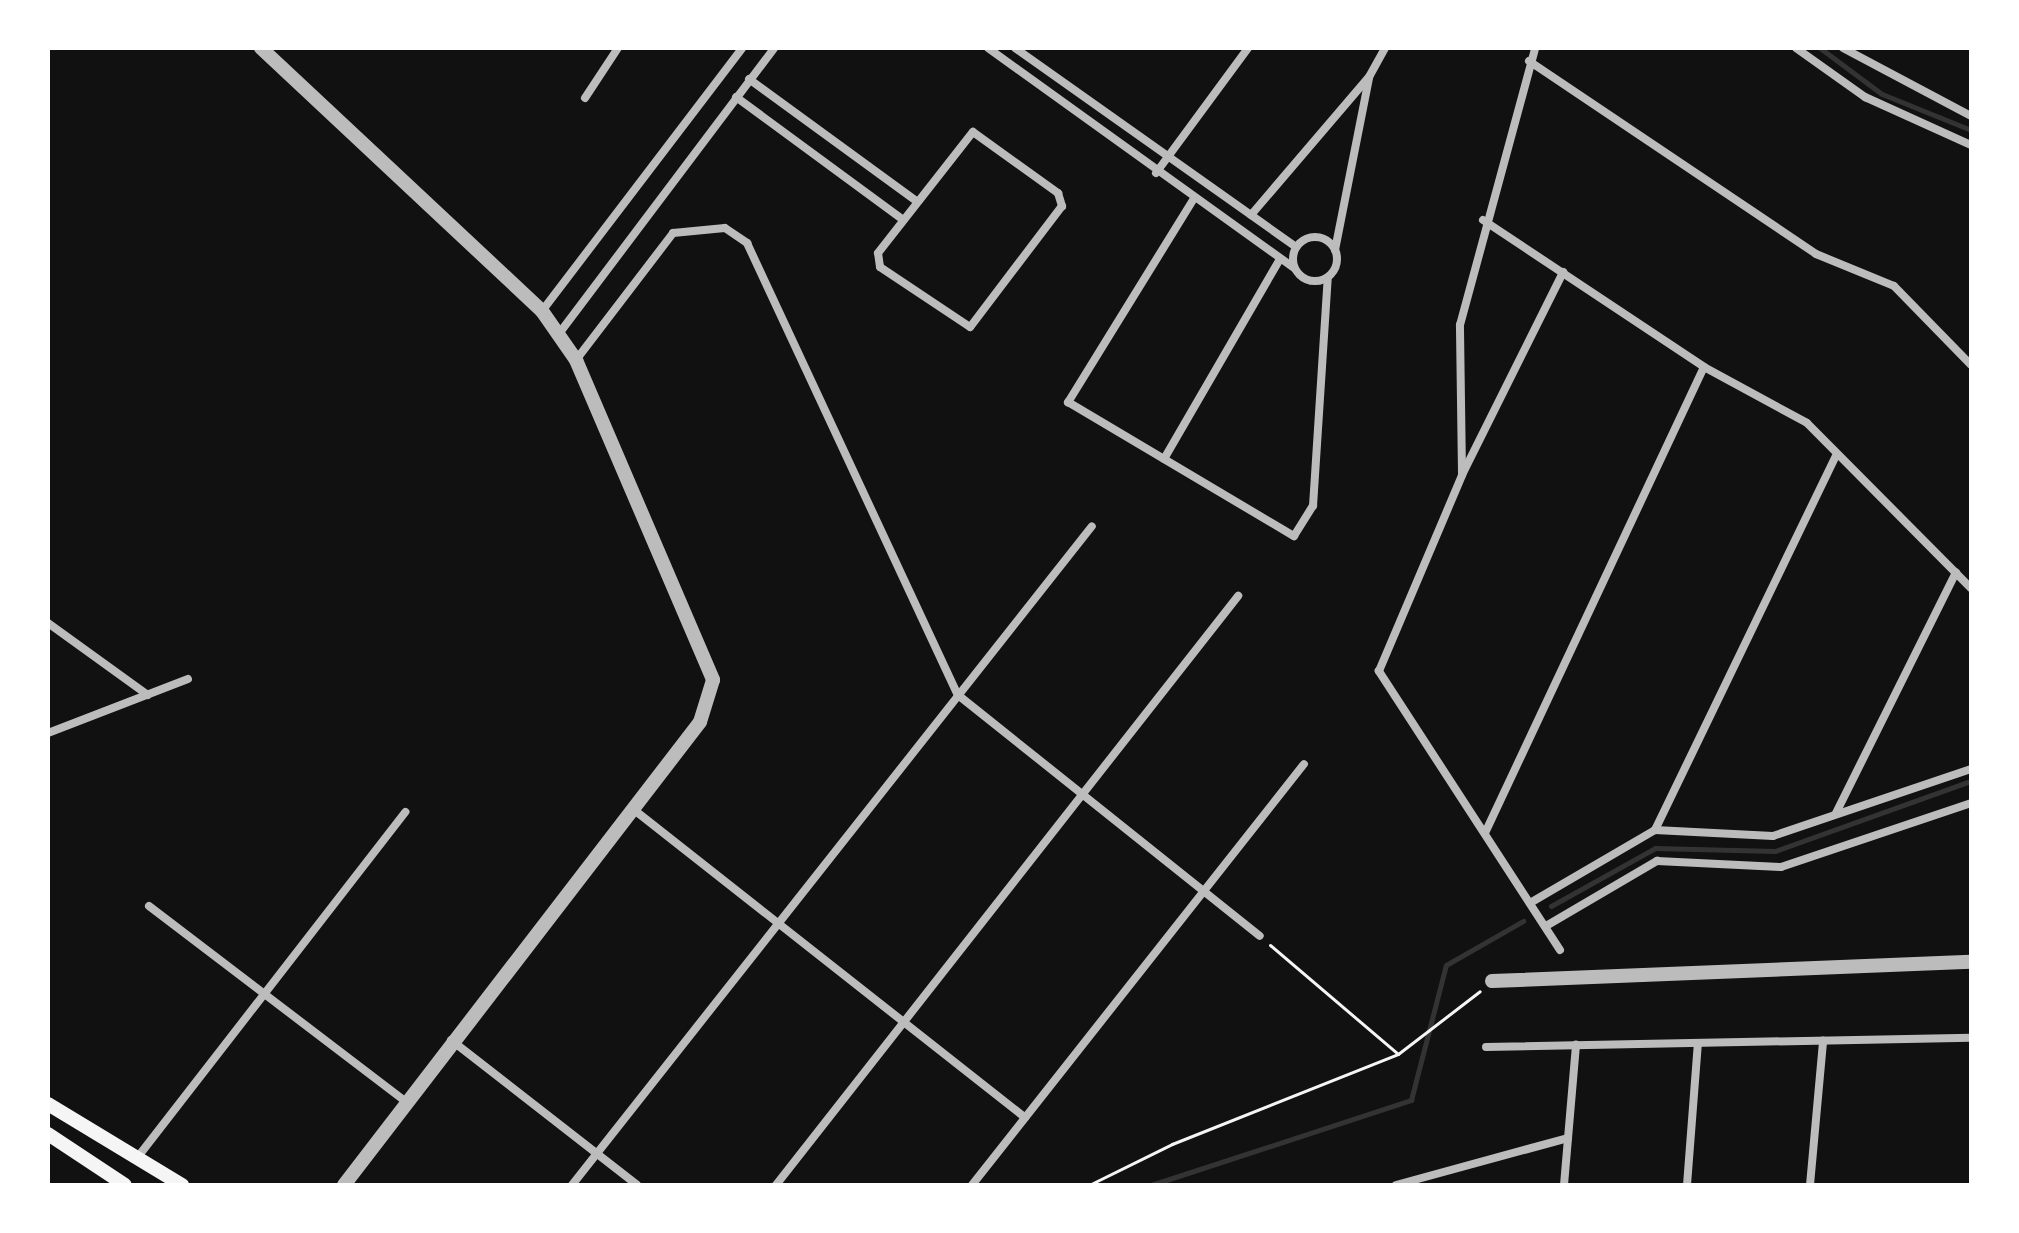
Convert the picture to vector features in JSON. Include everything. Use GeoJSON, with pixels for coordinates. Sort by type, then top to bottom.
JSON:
{"type":"FeatureCollection","features":[{"type":"Feature","properties":{"kind":"main road"},"geometry":{"type":"LineString","coordinates":[[48,1104],[182,1185]]}},
{"type":"Feature","properties":{"kind":"main road"},"geometry":{"type":"LineString","coordinates":[[48,1134],[125,1185]]}},
{"type":"Feature","properties":{"kind":"street"},"geometry":{"type":"LineString","coordinates":[[261,48],[542,311],[576,360],[713,680],[700,722],[450,1040],[344,1185]]}},
{"type":"Feature","properties":{"kind":"street"},"geometry":{"type":"LineString","coordinates":[[585,98],[618,48]]}},
{"type":"Feature","properties":{"kind":"street"},"geometry":{"type":"LineString","coordinates":[[542,311],[742,48]]}},
{"type":"Feature","properties":{"kind":"street"},"geometry":{"type":"LineString","coordinates":[[558,335],[774,48]]}},
{"type":"Feature","properties":{"kind":"street"},"geometry":{"type":"LineString","coordinates":[[988,48],[1193,200],[1294,268],[1306,280],[1328,277]]}},
{"type":"Feature","properties":{"kind":"street"},"geometry":{"type":"LineString","coordinates":[[1015,48],[1296,247]]}},
{"type":"Feature","properties":{"kind":"street"},"geometry":{"type":"LineString","coordinates":[[1156,173],[1248,48]]}},
{"type":"Feature","properties":{"kind":"street"},"geometry":{"type":"LineString","coordinates":[[1251,215],[1369,77],[1385,48]]}},
{"type":"Feature","properties":{"kind":"street"},"geometry":{"type":"LineString","coordinates":[[1462,475],[1460,325],[1483,220],[1535,48]]}},
{"type":"Feature","properties":{"kind":"street"},"geometry":{"type":"LineString","coordinates":[[1796,48],[1865,97],[1971,145]]}},
{"type":"Feature","properties":{"kind":"street"},"geometry":{"type":"LineString","coordinates":[[1843,48],[1971,116]]}},
{"type":"Feature","properties":{"kind":"street"},"geometry":{"type":"LineString","coordinates":[[1529,61],[1816,254],[1894,286],[1971,365]]}},
{"type":"Feature","properties":{"kind":"street"},"geometry":{"type":"LineString","coordinates":[[1193,200],[1068,402],[1294,536],[1313,506],[1328,277],[1369,77]]}},
{"type":"Feature","properties":{"kind":"street"},"geometry":{"type":"LineString","coordinates":[[749,79],[915,200]]}},
{"type":"Feature","properties":{"kind":"street"},"geometry":{"type":"LineString","coordinates":[[1059,100],[1068,86]]}},
{"type":"Feature","properties":{"kind":"street"},"geometry":{"type":"LineString","coordinates":[[736,97],[902,219]]}},
{"type":"Feature","properties":{"kind":"street"},"geometry":{"type":"LineString","coordinates":[[973,132],[1058,193],[1062,206],[970,327],[880,267],[878,253],[915,200],[973,132]]}},
{"type":"Feature","properties":{"kind":"street"},"geometry":{"type":"LineString","coordinates":[[1483,220],[1704,367],[1807,423],[1836,456],[1971,588]]}},
{"type":"Feature","properties":{"kind":"street"},"geometry":{"type":"LineString","coordinates":[[576,360],[673,233],[725,228],[747,243],[958,695],[1080,797],[1260,936]]}},
{"type":"Feature","properties":{"kind":"street"},"geometry":{"type":"LineString","coordinates":[[1296,247],[1316,237],[1335,250]]}},
{"type":"Feature","properties":{"kind":"street"},"geometry":{"type":"LineString","coordinates":[[1294,268],[1296,247]]}},
{"type":"Feature","properties":{"kind":"street"},"geometry":{"type":"LineString","coordinates":[[1164,459],[1280,259]]}},
{"type":"Feature","properties":{"kind":"street"},"geometry":{"type":"LineString","coordinates":[[1560,950],[1379,671],[1462,475],[1563,272]]}},
{"type":"Feature","properties":{"kind":"street"},"geometry":{"type":"LineString","coordinates":[[1485,833],[1704,367]]}},
{"type":"Feature","properties":{"kind":"street"},"geometry":{"type":"LineString","coordinates":[[1655,830],[1836,456]]}},
{"type":"Feature","properties":{"kind":"street"},"geometry":{"type":"LineString","coordinates":[[572,1185],[1092,526]]}},
{"type":"Feature","properties":{"kind":"street"},"geometry":{"type":"LineString","coordinates":[[1836,813],[1956,572]]}},
{"type":"Feature","properties":{"kind":"street"},"geometry":{"type":"LineString","coordinates":[[776,1185],[1238,596]]}},
{"type":"Feature","properties":{"kind":"street"},"geometry":{"type":"LineString","coordinates":[[48,623],[148,695]]}},
{"type":"Feature","properties":{"kind":"street"},"geometry":{"type":"LineString","coordinates":[[48,733],[188,679]]}},
{"type":"Feature","properties":{"kind":"street"},"geometry":{"type":"LineString","coordinates":[[972,1185],[1304,764]]}},
{"type":"Feature","properties":{"kind":"street"},"geometry":{"type":"LineString","coordinates":[[1530,903],[1655,830],[1773,836],[1971,769]]}},
{"type":"Feature","properties":{"kind":"street"},"geometry":{"type":"LineString","coordinates":[[1546,926],[1657,861],[1781,867],[1971,803]]}},
{"type":"Feature","properties":{"kind":"street"},"geometry":{"type":"LineString","coordinates":[[631,807],[1025,1118]]}},
{"type":"Feature","properties":{"kind":"street"},"geometry":{"type":"LineString","coordinates":[[137,1158],[405,812]]}},
{"type":"Feature","properties":{"kind":"street"},"geometry":{"type":"LineString","coordinates":[[149,906],[405,1101]]}},
{"type":"Feature","properties":{"kind":"street"},"geometry":{"type":"LineString","coordinates":[[1492,981],[1971,962]]}},
{"type":"Feature","properties":{"kind":"street"},"geometry":{"type":"LineString","coordinates":[[1486,1047],[1971,1038]]}},
{"type":"Feature","properties":{"kind":"street"},"geometry":{"type":"LineString","coordinates":[[450,1040],[637,1185]]}},
{"type":"Feature","properties":{"kind":"street"},"geometry":{"type":"LineString","coordinates":[[1810,1185],[1823,1041]]}},
{"type":"Feature","properties":{"kind":"street"},"geometry":{"type":"LineString","coordinates":[[1687,1185],[1698,1043]]}},
{"type":"Feature","properties":{"kind":"street"},"geometry":{"type":"LineString","coordinates":[[1564,1185],[1576,1045]]}},
{"type":"Feature","properties":{"kind":"street"},"geometry":{"type":"LineString","coordinates":[[1396,1185],[1440,1181],[1568,1138]]}},
{"type":"Feature","properties":{"kind":"path"},"geometry":{"type":"LineString","coordinates":[[1260,936],[1398,1054]]}},
{"type":"Feature","properties":{"kind":"path"},"geometry":{"type":"LineString","coordinates":[[1089,1185],[1172,1144],[1398,1054],[1492,981]]}},
{"type":"Feature","properties":{"kind":"waterway"},"geometry":{"type":"LineString","coordinates":[[1820,48],[1882,94],[1971,130]]}},
{"type":"Feature","properties":{"kind":"waterway"},"geometry":{"type":"LineString","coordinates":[[1551,906],[1655,848],[1775,851],[1971,781]]}},
{"type":"Feature","properties":{"kind":"waterway"},"geometry":{"type":"LineString","coordinates":[[1151,1185],[1411,1100],[1446,965],[1523,921]]}}]}
